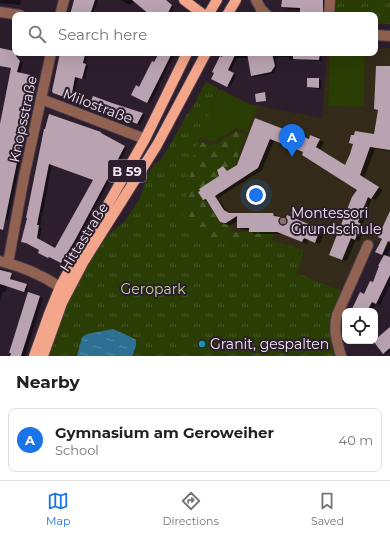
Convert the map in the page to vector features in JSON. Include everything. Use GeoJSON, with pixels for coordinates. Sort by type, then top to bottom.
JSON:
{"type":"FeatureCollection","features":[{"type":"Feature","properties":{"kind":"main road"},"geometry":{"type":"LineString","coordinates":[[184,0],[200,12]]}},
{"type":"Feature","properties":{"kind":"main road"},"geometry":{"type":"LineString","coordinates":[[210,12],[218,0]]}},
{"type":"Feature","properties":{"kind":"main road"},"geometry":{"type":"LineString","coordinates":[[229,12],[236,0]]}},
{"type":"Feature","properties":{"kind":"main road","name":"Hittastraße"},"geometry":{"type":"LineString","coordinates":[[34,356],[48,314],[60,287],[145,139],[186,56]]}},
{"type":"Feature","properties":{"kind":"main road","name":"Hittastraße"},"geometry":{"type":"LineString","coordinates":[[43,356],[62,303],[76,275],[157,145],[204,56]]}},
{"type":"Feature","properties":{"kind":"street"},"geometry":{"type":"LineString","coordinates":[[61,12],[64,0]]}},
{"type":"Feature","properties":{"kind":"street"},"geometry":{"type":"LineString","coordinates":[[256,0],[264,12]]}},
{"type":"Feature","properties":{"kind":"street"},"geometry":{"type":"LineString","coordinates":[[329,12],[330,0]]}},
{"type":"Feature","properties":{"kind":"street"},"geometry":{"type":"LineString","coordinates":[[0,12],[12,14]]}},
{"type":"Feature","properties":{"kind":"street"},"geometry":{"type":"LineString","coordinates":[[378,35],[390,36]]}},
{"type":"Feature","properties":{"kind":"street","name":"Knopsstraße"},"geometry":{"type":"LineString","coordinates":[[4,262],[50,56]]}},
{"type":"Feature","properties":{"kind":"street","name":"Milostraße"},"geometry":{"type":"LineString","coordinates":[[41,99],[145,139]]}},
{"type":"Feature","properties":{"kind":"street"},"geometry":{"type":"LineString","coordinates":[[341,356],[336,338],[335,322],[368,245]]}},
{"type":"Feature","properties":{"kind":"street"},"geometry":{"type":"LineString","coordinates":[[4,262],[36,273],[47,278],[60,287]]}},
{"type":"Feature","properties":{"kind":"shaded area"},"geometry":{"type":"Polygon","coordinates":[[[390,48],[390,249],[380,243],[367,239],[343,291],[296,273],[304,250],[248,241],[182,217],[195,149],[218,88],[250,104],[322,118],[327,56],[378,56],[378,49],[390,48]]]}},
{"type":"Feature","properties":{"kind":"green space"},"geometry":{"type":"Polygon","coordinates":[[[335,0],[390,0],[390,24],[378,24],[378,12],[335,12],[335,0]]]}},
{"type":"Feature","properties":{"kind":"green space"},"geometry":{"type":"Polygon","coordinates":[[[330,56],[365,56],[364,107],[328,106],[330,56]]]}},
{"type":"Feature","properties":{"kind":"green space"},"geometry":{"type":"Polygon","coordinates":[[[206,82],[218,88],[208,116],[219,89],[250,105],[258,106],[247,132],[236,128],[215,141],[198,136],[202,88],[206,82]]]}},
{"type":"Feature","properties":{"kind":"green space","name":"Geropark"},"geometry":{"type":"Polygon","coordinates":[[[206,82],[218,88],[195,149],[182,217],[197,237],[215,242],[270,240],[304,250],[297,273],[342,291],[333,319],[337,356],[49,356],[66,306],[87,264],[110,233],[126,220],[140,198],[147,176],[154,164],[160,161],[163,157],[206,82]]]}},
{"type":"Feature","properties":{"kind":"green space"},"geometry":{"type":"Polygon","coordinates":[[[236,131],[246,135],[235,166],[227,171],[223,166],[217,170],[219,176],[199,189],[200,191],[198,192],[203,201],[205,199],[219,222],[227,224],[233,232],[273,232],[272,241],[219,260],[179,220],[195,149],[199,141],[209,145],[217,144],[236,131]]]}},
{"type":"Feature","properties":{"kind":"water"},"geometry":{"type":"Polygon","coordinates":[[[113,329],[136,340],[136,346],[132,356],[77,356],[82,337],[87,334],[113,329]]]}},
{"type":"Feature","properties":{"kind":"building"},"geometry":{"type":"Polygon","coordinates":[[[74,0],[95,0],[91,12],[71,12],[74,0]]]}},
{"type":"Feature","properties":{"kind":"building"},"geometry":{"type":"Polygon","coordinates":[[[132,0],[166,0],[172,5],[168,12],[146,12],[132,0]]]}},
{"type":"Feature","properties":{"kind":"building"},"geometry":{"type":"Polygon","coordinates":[[[282,0],[323,0],[323,12],[300,12],[300,8],[281,7],[282,0]]]}},
{"type":"Feature","properties":{"kind":"building"},"geometry":{"type":"Polygon","coordinates":[[[0,48],[12,51],[12,56],[16,56],[20,61],[17,72],[35,76],[3,230],[0,229],[0,124],[11,68],[0,66],[0,48]]]}},
{"type":"Feature","properties":{"kind":"building"},"geometry":{"type":"Polygon","coordinates":[[[59,56],[85,56],[83,63],[86,64],[82,79],[75,77],[72,93],[85,98],[83,104],[53,93],[52,91],[59,56]]]}},
{"type":"Feature","properties":{"kind":"building"},"geometry":{"type":"Polygon","coordinates":[[[157,56],[170,56],[147,103],[131,95],[136,85],[139,87],[152,61],[154,62],[157,56]]]}},
{"type":"Feature","properties":{"kind":"building"},"geometry":{"type":"Polygon","coordinates":[[[220,56],[235,56],[228,70],[234,73],[227,87],[211,79],[214,73],[212,72],[220,56]]]}},
{"type":"Feature","properties":{"kind":"building"},"geometry":{"type":"Polygon","coordinates":[[[248,56],[273,56],[275,66],[271,72],[251,76],[248,56]]]}},
{"type":"Feature","properties":{"kind":"building"},"geometry":{"type":"Polygon","coordinates":[[[293,56],[320,56],[319,60],[293,59],[293,56]]]}},
{"type":"Feature","properties":{"kind":"building"},"geometry":{"type":"Polygon","coordinates":[[[376,66],[390,66],[390,150],[370,147],[360,175],[379,187],[371,199],[368,197],[358,222],[361,224],[355,240],[351,238],[342,260],[329,255],[352,197],[357,190],[302,155],[303,152],[270,139],[258,168],[215,196],[224,210],[229,213],[273,213],[274,216],[286,218],[287,215],[320,229],[315,243],[304,238],[302,242],[277,232],[249,232],[249,228],[237,228],[237,216],[226,223],[220,222],[206,199],[203,200],[198,192],[200,191],[199,189],[219,176],[217,170],[223,166],[227,171],[237,165],[255,118],[309,139],[310,135],[320,139],[316,147],[345,165],[353,144],[349,143],[351,135],[354,135],[355,131],[374,134],[378,110],[374,109],[376,66]]]}},
{"type":"Feature","properties":{"kind":"building"},"geometry":{"type":"Polygon","coordinates":[[[307,78],[319,78],[319,88],[307,87],[307,78]]]}},
{"type":"Feature","properties":{"kind":"building"},"geometry":{"type":"Polygon","coordinates":[[[265,92],[266,101],[256,102],[255,94],[265,92]]]}},
{"type":"Feature","properties":{"kind":"building"},"geometry":{"type":"Polygon","coordinates":[[[93,96],[143,113],[137,124],[89,106],[93,96]]]}},
{"type":"Feature","properties":{"kind":"building"},"geometry":{"type":"Polygon","coordinates":[[[49,114],[101,132],[125,146],[74,242],[61,263],[38,253],[39,250],[21,242],[49,114]],[[49,164],[37,225],[39,225],[37,238],[55,248],[93,180],[49,164]]]}},
{"type":"Feature","properties":{"kind":"building"},"geometry":{"type":"Polygon","coordinates":[[[390,211],[390,242],[388,241],[382,255],[375,252],[382,239],[378,237],[390,211]]]}},
{"type":"Feature","properties":{"kind":"building"},"geometry":{"type":"Polygon","coordinates":[[[384,255],[390,257],[390,275],[376,304],[372,302],[369,308],[352,308],[360,292],[364,294],[370,281],[373,282],[378,266],[384,255]]]}},
{"type":"Feature","properties":{"kind":"building"},"geometry":{"type":"Polygon","coordinates":[[[0,270],[12,273],[10,279],[27,284],[24,292],[0,284],[0,270]]]}},
{"type":"Feature","properties":{"kind":"building"},"geometry":{"type":"Polygon","coordinates":[[[28,292],[40,296],[21,356],[10,356],[11,353],[9,353],[28,292]]]}},
{"type":"Feature","properties":{"kind":"building"},"geometry":{"type":"Polygon","coordinates":[[[390,327],[390,348],[383,354],[376,344],[378,344],[378,337],[390,327]]]}},
{"type":"Feature","properties":{"kind":"place","name":"Gymnasium am Geroweiher"},"geometry":{"type":"Point","coordinates":[292,157]}},
{"type":"Feature","properties":{"kind":"place","name":"Montessori Grundschule"},"geometry":{"type":"Point","coordinates":[283,221]}},
{"type":"Feature","properties":{"kind":"place","name":"Granit, gespalten"},"geometry":{"type":"Point","coordinates":[202,344]}}]}
